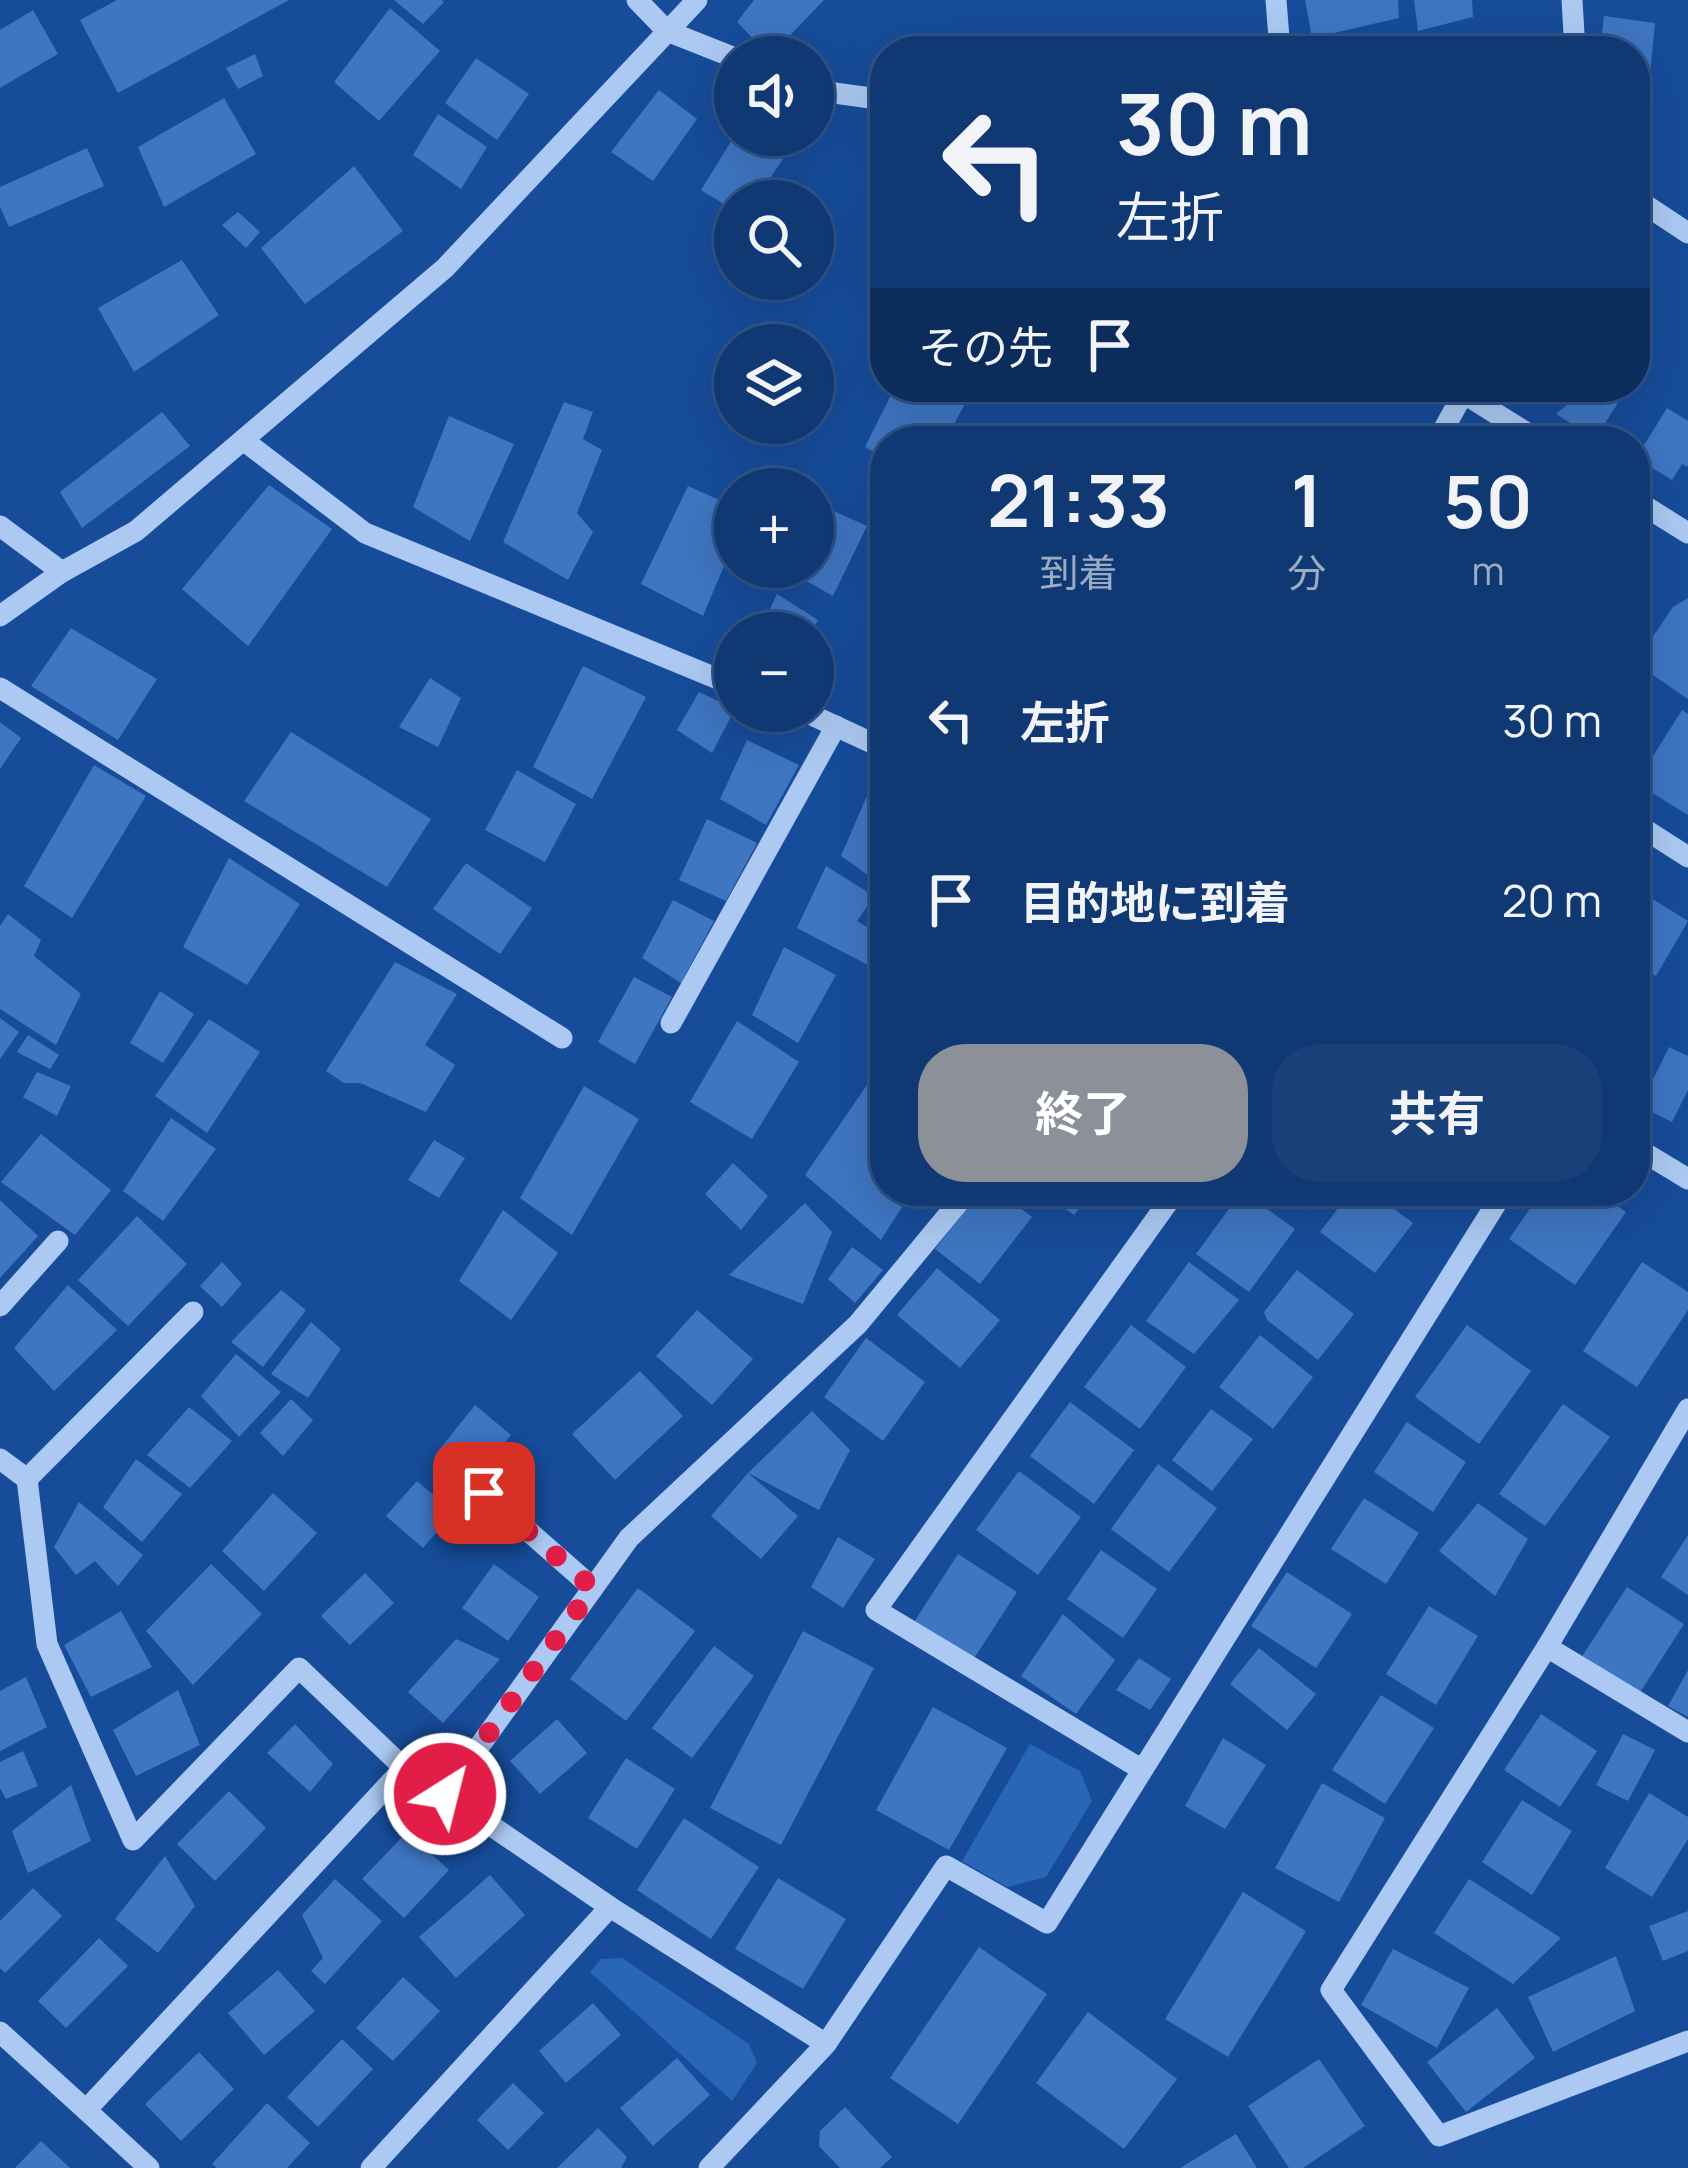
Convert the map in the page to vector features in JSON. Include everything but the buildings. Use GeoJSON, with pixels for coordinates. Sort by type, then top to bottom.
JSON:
{"type":"FeatureCollection","features":[{"type":"Feature","properties":{"kind":"street"},"geometry":{"type":"LineString","coordinates":[[637,0],[668,31],[714,50]]}},
{"type":"Feature","properties":{"kind":"street"},"geometry":{"type":"LineString","coordinates":[[0,616],[62,572],[136,531],[445,268],[697,0]]}},
{"type":"Feature","properties":{"kind":"street"},"geometry":{"type":"LineString","coordinates":[[1276,0],[1279,36]]}},
{"type":"Feature","properties":{"kind":"street"},"geometry":{"type":"LineString","coordinates":[[1572,0],[1574,36]]}},
{"type":"Feature","properties":{"kind":"street"},"geometry":{"type":"LineString","coordinates":[[834,93],[870,98]]}},
{"type":"Feature","properties":{"kind":"street"},"geometry":{"type":"LineString","coordinates":[[1650,208],[1688,233]]}},
{"type":"Feature","properties":{"kind":"street"},"geometry":{"type":"LineString","coordinates":[[1483,402],[1518,426]]}},
{"type":"Feature","properties":{"kind":"street"},"geometry":{"type":"LineString","coordinates":[[243,440],[364,533],[714,677]]}},
{"type":"Feature","properties":{"kind":"street"},"geometry":{"type":"LineString","coordinates":[[1650,509],[1688,533]]}},
{"type":"Feature","properties":{"kind":"street"},"geometry":{"type":"LineString","coordinates":[[0,526],[62,572]]}},
{"type":"Feature","properties":{"kind":"street"},"geometry":{"type":"LineString","coordinates":[[0,688],[562,1038]]}},
{"type":"Feature","properties":{"kind":"street"},"geometry":{"type":"LineString","coordinates":[[671,1023],[836,726],[870,741]]}},
{"type":"Feature","properties":{"kind":"street"},"geometry":{"type":"LineString","coordinates":[[1650,832],[1688,856]]}},
{"type":"Feature","properties":{"kind":"street"},"geometry":{"type":"LineString","coordinates":[[1650,1156],[1688,1179]]}},
{"type":"Feature","properties":{"kind":"street"},"geometry":{"type":"LineString","coordinates":[[445,1794],[629,1538],[858,1324],[956,1206]]}},
{"type":"Feature","properties":{"kind":"street"},"geometry":{"type":"LineString","coordinates":[[1141,1769],[876,1610],[1165,1206]]}},
{"type":"Feature","properties":{"kind":"street"},"geometry":{"type":"LineString","coordinates":[[709,2168],[826,2044],[946,1866],[1047,1923],[1495,1206]]}},
{"type":"Feature","properties":{"kind":"street"},"geometry":{"type":"LineString","coordinates":[[0,1306],[58,1241]]}},
{"type":"Feature","properties":{"kind":"street"},"geometry":{"type":"LineString","coordinates":[[27,1479],[193,1312]]}},
{"type":"Feature","properties":{"kind":"street"},"geometry":{"type":"LineString","coordinates":[[1688,1408],[1547,1647],[1331,1990],[1439,2136],[1688,2041]]}},
{"type":"Feature","properties":{"kind":"street"},"geometry":{"type":"LineString","coordinates":[[0,1459],[27,1479],[46,1644],[133,1840],[299,1668],[404,1768],[826,2044]]}},
{"type":"Feature","properties":{"kind":"street"},"geometry":{"type":"LineString","coordinates":[[484,1493],[593,1588]]}},
{"type":"Feature","properties":{"kind":"street"},"geometry":{"type":"LineString","coordinates":[[1547,1647],[1688,1732]]}},
{"type":"Feature","properties":{"kind":"street"},"geometry":{"type":"LineString","coordinates":[[86,2110],[404,1768]]}},
{"type":"Feature","properties":{"kind":"street"},"geometry":{"type":"LineString","coordinates":[[370,2168],[610,1906]]}},
{"type":"Feature","properties":{"kind":"street"},"geometry":{"type":"LineString","coordinates":[[0,2032],[149,2168]]}},
{"type":"Feature","properties":{"kind":"shaded area"},"geometry":{"type":"Polygon","coordinates":[[[1030,1744],[1080,1771],[1092,1801],[1046,1877],[1007,1887],[962,1861],[1030,1744]]]}},
{"type":"Feature","properties":{"kind":"shaded area"},"geometry":{"type":"Polygon","coordinates":[[[622,1958],[749,2044],[757,2063],[732,2101],[590,1972],[601,1959],[622,1958]]]}},
{"type":"Feature","properties":{"kind":"route"},"geometry":{"type":"LineString","coordinates":[[445,1794],[593,1588],[484,1493]]}}]}
